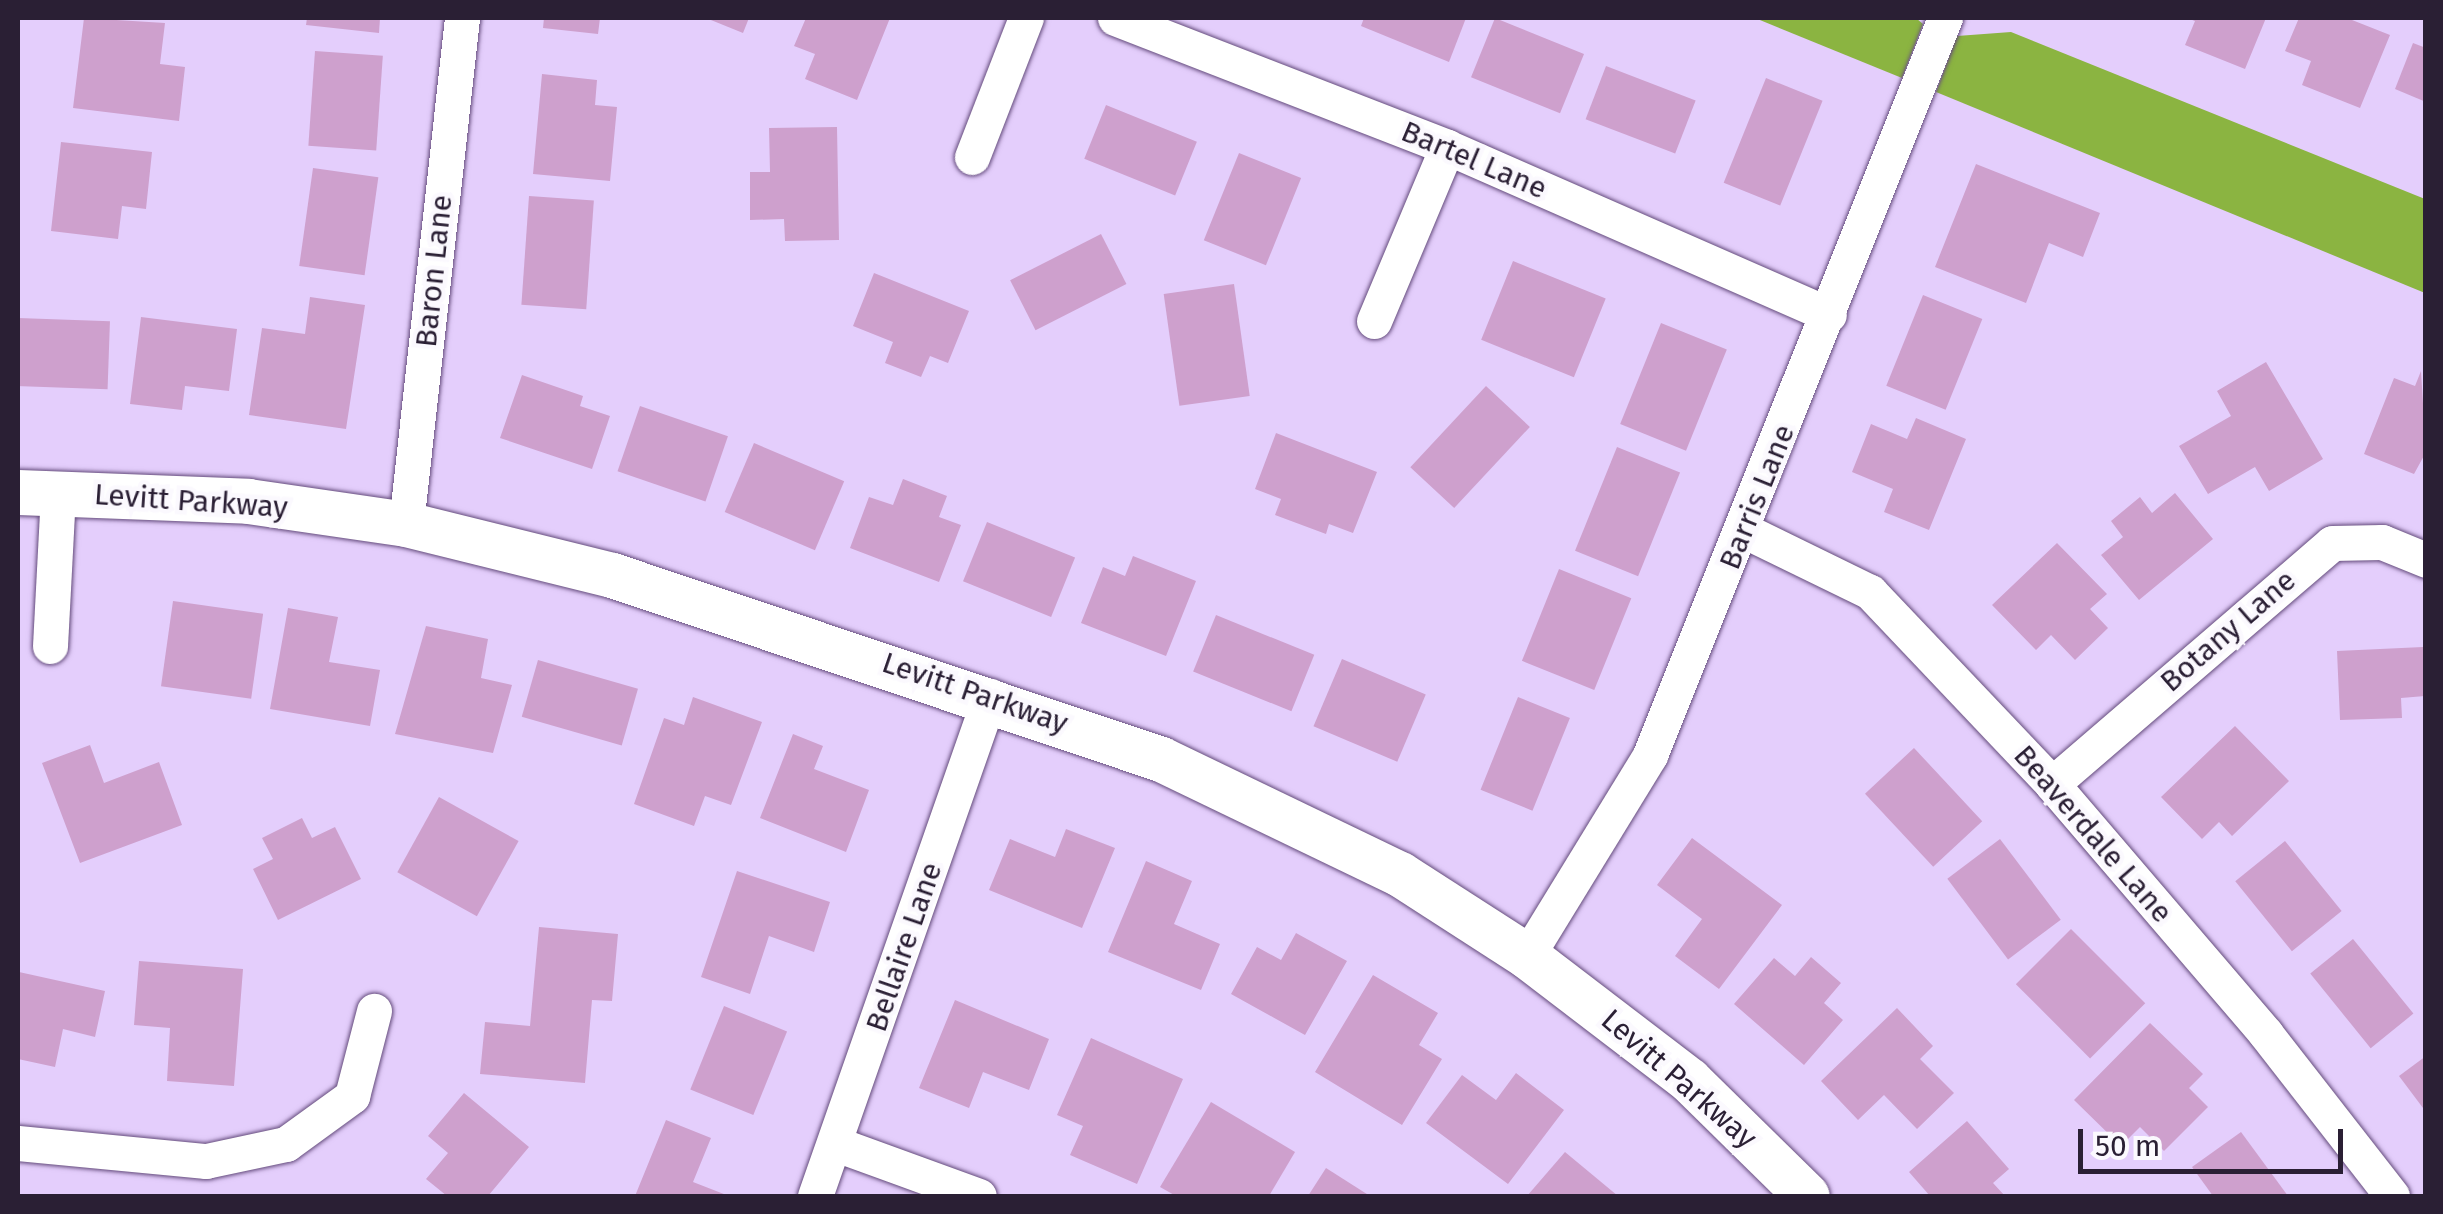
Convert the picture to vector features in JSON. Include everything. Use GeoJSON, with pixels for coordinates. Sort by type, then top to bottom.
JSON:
{"type":"FeatureCollection","features":[{"type":"Feature","properties":{"kind":"street","name":"Baron Lane"},"geometry":{"type":"LineString","coordinates":[[406,524],[462,18]]}},
{"type":"Feature","properties":{"kind":"street"},"geometry":{"type":"LineString","coordinates":[[972,157],[1026,18]]}},
{"type":"Feature","properties":{"kind":"street","name":"Bartel Lane"},"geometry":{"type":"LineString","coordinates":[[1115,18],[1447,146],[1829,315]]}},
{"type":"Feature","properties":{"kind":"street","name":"Barris Lane"},"geometry":{"type":"LineString","coordinates":[[1527,956],[1650,755],[1744,531],[1945,18]]}},
{"type":"Feature","properties":{"kind":"street"},"geometry":{"type":"LineString","coordinates":[[1374,321],[1447,146]]}},
{"type":"Feature","properties":{"kind":"street","name":"Levitt Parkway"},"geometry":{"type":"LineString","coordinates":[[38,492],[248,501],[406,524],[612,575],[990,696],[1253,799],[1400,874],[1527,956],[1689,1080],[1807,1196]]}},
{"type":"Feature","properties":{"kind":"street"},"geometry":{"type":"LineString","coordinates":[[38,492],[50,646]]}},
{"type":"Feature","properties":{"kind":"street","name":"Beaverdale Lane"},"geometry":{"type":"LineString","coordinates":[[1744,531],[1870,592],[2052,784],[2266,1034],[2392,1196]]}},
{"type":"Feature","properties":{"kind":"street","name":"Botany Lane"},"geometry":{"type":"LineString","coordinates":[[2052,784],[2332,543],[2382,542],[2426,560]]}},
{"type":"Feature","properties":{"kind":"street","name":"Bellaire Lane"},"geometry":{"type":"LineString","coordinates":[[816,1196],[990,696]]}},
{"type":"Feature","properties":{"kind":"street"},"geometry":{"type":"LineString","coordinates":[[18,1143],[206,1162],[286,1144],[352,1096],[374,1010]]}},
{"type":"Feature","properties":{"kind":"street"},"geometry":{"type":"LineString","coordinates":[[836,1144],[979,1196]]}},
{"type":"Feature","properties":{"kind":"shaded area"},"geometry":{"type":"Polygon","coordinates":[[[1755,18],[1916,18],[1923,24],[1902,78],[1755,18]]]}},
{"type":"Feature","properties":{"kind":"shaded area"},"geometry":{"type":"Polygon","coordinates":[[[2011,32],[2425,199],[2425,293],[1936,92],[1957,36],[2011,32]]]}},
{"type":"Feature","properties":{"kind":"building"},"geometry":{"type":"Polygon","coordinates":[[[84,18],[165,23],[160,64],[185,67],[179,121],[73,108],[84,18]]]}},
{"type":"Feature","properties":{"kind":"building"},"geometry":{"type":"Polygon","coordinates":[[[307,18],[380,18],[379,33],[306,25],[307,18]]]}},
{"type":"Feature","properties":{"kind":"building"},"geometry":{"type":"Polygon","coordinates":[[[544,18],[600,18],[598,34],[543,28],[544,18]]]}},
{"type":"Feature","properties":{"kind":"building"},"geometry":{"type":"Polygon","coordinates":[[[706,18],[749,18],[743,33],[706,18]]]}},
{"type":"Feature","properties":{"kind":"building"},"geometry":{"type":"Polygon","coordinates":[[[806,18],[890,18],[857,100],[805,79],[815,54],[794,46],[806,18]]]}},
{"type":"Feature","properties":{"kind":"building"},"geometry":{"type":"Polygon","coordinates":[[[1364,18],[1466,18],[1449,62],[1361,26],[1364,18]]]}},
{"type":"Feature","properties":{"kind":"building"},"geometry":{"type":"Polygon","coordinates":[[[1495,18],[1584,54],[1560,113],[1471,77],[1495,18]]]}},
{"type":"Feature","properties":{"kind":"building"},"geometry":{"type":"Polygon","coordinates":[[[2187,18],[2266,18],[2245,69],[2185,45],[2195,21],[2187,18]]]}},
{"type":"Feature","properties":{"kind":"building"},"geometry":{"type":"Polygon","coordinates":[[[2299,18],[2347,18],[2390,35],[2360,108],[2302,85],[2311,61],[2285,51],[2299,18]]]}},
{"type":"Feature","properties":{"kind":"building"},"geometry":{"type":"Polygon","coordinates":[[[2413,43],[2426,48],[2426,102],[2395,89],[2413,43]]]}},
{"type":"Feature","properties":{"kind":"building"},"geometry":{"type":"Polygon","coordinates":[[[315,51],[383,56],[376,151],[308,146],[315,51]]]}},
{"type":"Feature","properties":{"kind":"building"},"geometry":{"type":"Polygon","coordinates":[[[1606,66],[1696,100],[1675,154],[1586,119],[1606,66]]]}},
{"type":"Feature","properties":{"kind":"building"},"geometry":{"type":"Polygon","coordinates":[[[542,74],[597,80],[595,105],[617,107],[610,181],[533,174],[542,74]]]}},
{"type":"Feature","properties":{"kind":"building"},"geometry":{"type":"Polygon","coordinates":[[[1766,78],[1823,101],[1780,206],[1724,183],[1766,78]]]}},
{"type":"Feature","properties":{"kind":"building"},"geometry":{"type":"Polygon","coordinates":[[[1106,105],[1197,142],[1175,195],[1084,159],[1106,105]]]}},
{"type":"Feature","properties":{"kind":"building"},"geometry":{"type":"Polygon","coordinates":[[[837,127],[839,240],[785,241],[784,219],[750,220],[750,172],[770,172],[769,128],[837,127]]]}},
{"type":"Feature","properties":{"kind":"building"},"geometry":{"type":"Polygon","coordinates":[[[61,142],[152,152],[146,209],[122,206],[118,239],[51,231],[61,142]]]}},
{"type":"Feature","properties":{"kind":"building"},"geometry":{"type":"Polygon","coordinates":[[[1239,153],[1301,178],[1266,265],[1204,240],[1239,153]]]}},
{"type":"Feature","properties":{"kind":"building"},"geometry":{"type":"Polygon","coordinates":[[[1976,164],[2100,213],[2083,257],[2049,243],[2026,303],[1935,267],[1976,164]]]}},
{"type":"Feature","properties":{"kind":"building"},"geometry":{"type":"Polygon","coordinates":[[[313,168],[378,177],[365,275],[299,266],[313,168]]]}},
{"type":"Feature","properties":{"kind":"building"},"geometry":{"type":"Polygon","coordinates":[[[529,196],[594,201],[586,309],[521,305],[529,196]]]}},
{"type":"Feature","properties":{"kind":"building"},"geometry":{"type":"Polygon","coordinates":[[[1101,234],[1126,284],[1036,330],[1010,280],[1101,234]]]}},
{"type":"Feature","properties":{"kind":"building"},"geometry":{"type":"Polygon","coordinates":[[[1513,261],[1606,298],[1574,377],[1481,340],[1513,261]]]}},
{"type":"Feature","properties":{"kind":"building"},"geometry":{"type":"Polygon","coordinates":[[[874,273],[969,311],[948,363],[930,356],[921,377],[885,363],[893,342],[853,326],[874,273]]]}},
{"type":"Feature","properties":{"kind":"building"},"geometry":{"type":"Polygon","coordinates":[[[1234,284],[1250,396],[1179,406],[1164,294],[1234,284]]]}},
{"type":"Feature","properties":{"kind":"building"},"geometry":{"type":"Polygon","coordinates":[[[1923,295],[1982,319],[1946,410],[1886,386],[1923,295]]]}},
{"type":"Feature","properties":{"kind":"building"},"geometry":{"type":"Polygon","coordinates":[[[310,297],[365,305],[346,429],[249,415],[262,328],[305,334],[310,297]]]}},
{"type":"Feature","properties":{"kind":"building"},"geometry":{"type":"Polygon","coordinates":[[[141,317],[237,329],[229,391],[185,386],[182,410],[130,404],[141,317]]]}},
{"type":"Feature","properties":{"kind":"building"},"geometry":{"type":"Polygon","coordinates":[[[18,318],[110,321],[108,389],[18,386],[18,318]]]}},
{"type":"Feature","properties":{"kind":"building"},"geometry":{"type":"Polygon","coordinates":[[[1661,323],[1727,350],[1686,451],[1620,424],[1661,323]]]}},
{"type":"Feature","properties":{"kind":"building"},"geometry":{"type":"Polygon","coordinates":[[[2266,362],[2323,459],[2269,491],[2255,467],[2208,494],[2179,446],[2231,416],[2217,391],[2266,362]]]}},
{"type":"Feature","properties":{"kind":"building"},"geometry":{"type":"Polygon","coordinates":[[[2421,371],[2426,452],[2414,474],[2364,454],[2394,378],[2415,386],[2421,371]]]}},
{"type":"Feature","properties":{"kind":"building"},"geometry":{"type":"Polygon","coordinates":[[[522,375],[583,396],[580,406],[610,416],[592,469],[500,438],[522,375]]]}},
{"type":"Feature","properties":{"kind":"building"},"geometry":{"type":"Polygon","coordinates":[[[1486,386],[1530,427],[1454,508],[1410,467],[1486,386]]]}},
{"type":"Feature","properties":{"kind":"building"},"geometry":{"type":"Polygon","coordinates":[[[640,406],[728,436],[705,502],[618,471],[640,406]]]}},
{"type":"Feature","properties":{"kind":"building"},"geometry":{"type":"Polygon","coordinates":[[[1916,418],[1966,439],[1929,530],[1884,512],[1893,489],[1852,472],[1871,424],[1907,439],[1916,418]]]}},
{"type":"Feature","properties":{"kind":"building"},"geometry":{"type":"Polygon","coordinates":[[[1276,433],[1377,472],[1353,533],[1329,524],[1326,534],[1275,515],[1281,499],[1255,489],[1276,433]]]}},
{"type":"Feature","properties":{"kind":"building"},"geometry":{"type":"Polygon","coordinates":[[[754,443],[844,481],[815,550],[725,512],[754,443]]]}},
{"type":"Feature","properties":{"kind":"building"},"geometry":{"type":"Polygon","coordinates":[[[1617,447],[1680,472],[1638,576],[1575,551],[1617,447]]]}},
{"type":"Feature","properties":{"kind":"building"},"geometry":{"type":"Polygon","coordinates":[[[903,479],[947,496],[939,517],[961,525],[939,582],[850,548],[869,497],[893,505],[903,479]]]}},
{"type":"Feature","properties":{"kind":"building"},"geometry":{"type":"Polygon","coordinates":[[[2175,493],[2213,539],[2139,600],[2101,555],[2123,537],[2111,521],[2140,497],[2152,513],[2175,493]]]}},
{"type":"Feature","properties":{"kind":"building"},"geometry":{"type":"Polygon","coordinates":[[[987,522],[1075,558],[1051,617],[963,581],[987,522]]]}},
{"type":"Feature","properties":{"kind":"building"},"geometry":{"type":"Polygon","coordinates":[[[2057,543],[2107,594],[2090,609],[2108,628],[2075,660],[2051,635],[2036,650],[1992,605],[2057,543]]]}},
{"type":"Feature","properties":{"kind":"building"},"geometry":{"type":"Polygon","coordinates":[[[1133,556],[1196,581],[1166,656],[1081,623],[1103,567],[1125,576],[1133,556]]]}},
{"type":"Feature","properties":{"kind":"building"},"geometry":{"type":"Polygon","coordinates":[[[1559,569],[1631,598],[1594,690],[1522,661],[1559,569]]]}},
{"type":"Feature","properties":{"kind":"building"},"geometry":{"type":"Polygon","coordinates":[[[173,601],[263,614],[251,699],[161,686],[173,601]]]}},
{"type":"Feature","properties":{"kind":"building"},"geometry":{"type":"Polygon","coordinates":[[[288,608],[338,617],[329,662],[380,670],[370,726],[270,709],[288,608]]]}},
{"type":"Feature","properties":{"kind":"building"},"geometry":{"type":"Polygon","coordinates":[[[1216,615],[1314,655],[1291,711],[1193,672],[1216,615]]]}},
{"type":"Feature","properties":{"kind":"building"},"geometry":{"type":"Polygon","coordinates":[[[426,626],[488,639],[481,678],[512,685],[493,753],[395,734],[426,626]]]}},
{"type":"Feature","properties":{"kind":"building"},"geometry":{"type":"Polygon","coordinates":[[[2423,647],[2425,696],[2401,698],[2402,718],[2340,720],[2337,651],[2423,647]]]}},
{"type":"Feature","properties":{"kind":"building"},"geometry":{"type":"Polygon","coordinates":[[[1342,659],[1426,695],[1397,762],[1313,726],[1342,659]]]}},
{"type":"Feature","properties":{"kind":"building"},"geometry":{"type":"Polygon","coordinates":[[[538,660],[638,689],[622,745],[522,717],[538,660]]]}},
{"type":"Feature","properties":{"kind":"building"},"geometry":{"type":"Polygon","coordinates":[[[693,697],[762,722],[731,805],[705,796],[694,826],[634,804],[664,718],[684,725],[693,697]]]}},
{"type":"Feature","properties":{"kind":"building"},"geometry":{"type":"Polygon","coordinates":[[[1518,697],[1570,718],[1532,811],[1481,790],[1518,697]]]}},
{"type":"Feature","properties":{"kind":"building"},"geometry":{"type":"Polygon","coordinates":[[[2235,726],[2289,781],[2232,836],[2219,822],[2202,839],[2161,797],[2235,726]]]}},
{"type":"Feature","properties":{"kind":"building"},"geometry":{"type":"Polygon","coordinates":[[[793,734],[823,746],[814,769],[869,790],[846,852],[760,818],[793,734]]]}},
{"type":"Feature","properties":{"kind":"building"},"geometry":{"type":"Polygon","coordinates":[[[90,745],[104,783],[159,762],[182,825],[80,863],[42,763],[90,745]]]}},
{"type":"Feature","properties":{"kind":"building"},"geometry":{"type":"Polygon","coordinates":[[[1914,748],[1982,821],[1933,867],[1865,794],[1914,748]]]}},
{"type":"Feature","properties":{"kind":"building"},"geometry":{"type":"Polygon","coordinates":[[[439,797],[519,841],[477,916],[397,872],[439,797]]]}},
{"type":"Feature","properties":{"kind":"building"},"geometry":{"type":"Polygon","coordinates":[[[302,818],[312,838],[335,827],[361,879],[278,920],[253,869],[273,859],[262,838],[302,818]]]}},
{"type":"Feature","properties":{"kind":"building"},"geometry":{"type":"Polygon","coordinates":[[[1066,829],[1115,848],[1082,928],[989,890],[1010,839],[1055,857],[1066,829]]]}},
{"type":"Feature","properties":{"kind":"building"},"geometry":{"type":"Polygon","coordinates":[[[1692,838],[1782,905],[1719,989],[1675,956],[1702,919],[1657,885],[1692,838]]]}},
{"type":"Feature","properties":{"kind":"building"},"geometry":{"type":"Polygon","coordinates":[[[2000,839],[2061,920],[2008,959],[1947,879],[2000,839]]]}},
{"type":"Feature","properties":{"kind":"building"},"geometry":{"type":"Polygon","coordinates":[[[2285,841],[2342,911],[2292,951],[2235,881],[2285,841]]]}},
{"type":"Feature","properties":{"kind":"building"},"geometry":{"type":"Polygon","coordinates":[[[1146,861],[1192,881],[1174,924],[1220,944],[1201,990],[1108,952],[1146,861]]]}},
{"type":"Feature","properties":{"kind":"building"},"geometry":{"type":"Polygon","coordinates":[[[737,871],[830,902],[814,952],[769,936],[750,994],[701,977],[737,871]]]}},
{"type":"Feature","properties":{"kind":"building"},"geometry":{"type":"Polygon","coordinates":[[[539,927],[618,934],[612,1001],[592,1000],[585,1083],[480,1074],[485,1022],[530,1026],[539,927]]]}},
{"type":"Feature","properties":{"kind":"building"},"geometry":{"type":"Polygon","coordinates":[[[2071,929],[2145,1003],[2090,1058],[2016,984],[2071,929]]]}},
{"type":"Feature","properties":{"kind":"building"},"geometry":{"type":"Polygon","coordinates":[[[1296,933],[1347,961],[1305,1035],[1231,994],[1257,947],[1281,960],[1296,933]]]}},
{"type":"Feature","properties":{"kind":"building"},"geometry":{"type":"Polygon","coordinates":[[[2353,939],[2413,1014],[2371,1048],[2310,974],[2353,939]]]}},
{"type":"Feature","properties":{"kind":"building"},"geometry":{"type":"Polygon","coordinates":[[[1811,957],[1841,983],[1824,1003],[1843,1020],[1804,1065],[1734,1004],[1774,958],[1795,976],[1811,957]]]}},
{"type":"Feature","properties":{"kind":"building"},"geometry":{"type":"Polygon","coordinates":[[[139,961],[243,969],[234,1086],[167,1081],[170,1028],[134,1025],[139,961]]]}},
{"type":"Feature","properties":{"kind":"building"},"geometry":{"type":"Polygon","coordinates":[[[19,972],[105,991],[95,1037],[63,1029],[55,1067],[18,1059],[19,972]]]}},
{"type":"Feature","properties":{"kind":"building"},"geometry":{"type":"Polygon","coordinates":[[[1373,975],[1438,1013],[1419,1045],[1442,1059],[1402,1125],[1315,1072],[1373,975]]]}},
{"type":"Feature","properties":{"kind":"building"},"geometry":{"type":"Polygon","coordinates":[[[955,1000],[1049,1039],[1029,1090],[983,1072],[969,1108],[919,1088],[955,1000]]]}},
{"type":"Feature","properties":{"kind":"building"},"geometry":{"type":"Polygon","coordinates":[[[724,1006],[787,1031],[753,1115],[690,1089],[724,1006]]]}},
{"type":"Feature","properties":{"kind":"building"},"geometry":{"type":"Polygon","coordinates":[[[1897,1008],[1933,1046],[1920,1059],[1954,1093],[1917,1129],[1884,1095],[1858,1120],[1821,1081],[1897,1008]]]}},
{"type":"Feature","properties":{"kind":"building"},"geometry":{"type":"Polygon","coordinates":[[[2150,1023],[2203,1074],[2189,1088],[2208,1107],[2164,1151],[2140,1127],[2121,1146],[2074,1100],[2150,1023]]]}},
{"type":"Feature","properties":{"kind":"building"},"geometry":{"type":"Polygon","coordinates":[[[1091,1038],[1183,1079],[1137,1184],[1070,1155],[1083,1126],[1057,1115],[1091,1038]]]}},
{"type":"Feature","properties":{"kind":"building"},"geometry":{"type":"Polygon","coordinates":[[[2426,1056],[2426,1112],[2399,1076],[2426,1056]]]}},
{"type":"Feature","properties":{"kind":"building"},"geometry":{"type":"Polygon","coordinates":[[[1516,1073],[1564,1110],[1508,1184],[1426,1123],[1462,1075],[1496,1100],[1516,1073]]]}},
{"type":"Feature","properties":{"kind":"building"},"geometry":{"type":"Polygon","coordinates":[[[464,1093],[529,1147],[488,1196],[447,1196],[426,1179],[448,1153],[428,1136],[464,1093]]]}},
{"type":"Feature","properties":{"kind":"building"},"geometry":{"type":"Polygon","coordinates":[[[1211,1102],[1295,1152],[1269,1196],[1176,1196],[1160,1187],[1211,1102]]]}},
{"type":"Feature","properties":{"kind":"building"},"geometry":{"type":"Polygon","coordinates":[[[666,1120],[711,1138],[693,1182],[729,1196],[635,1196],[666,1120]]]}},
{"type":"Feature","properties":{"kind":"building"},"geometry":{"type":"Polygon","coordinates":[[[1967,1121],[2009,1169],[1993,1183],[2005,1196],[1930,1196],[1909,1172],[1967,1121]]]}},
{"type":"Feature","properties":{"kind":"building"},"geometry":{"type":"Polygon","coordinates":[[[2241,1132],[2288,1196],[2213,1196],[2192,1167],[2241,1132]]]}},
{"type":"Feature","properties":{"kind":"building"},"geometry":{"type":"Polygon","coordinates":[[[1565,1152],[1618,1196],[1527,1196],[1565,1152]]]}},
{"type":"Feature","properties":{"kind":"building"},"geometry":{"type":"Polygon","coordinates":[[[1326,1168],[1370,1196],[1308,1196],[1326,1168]]]}}]}
